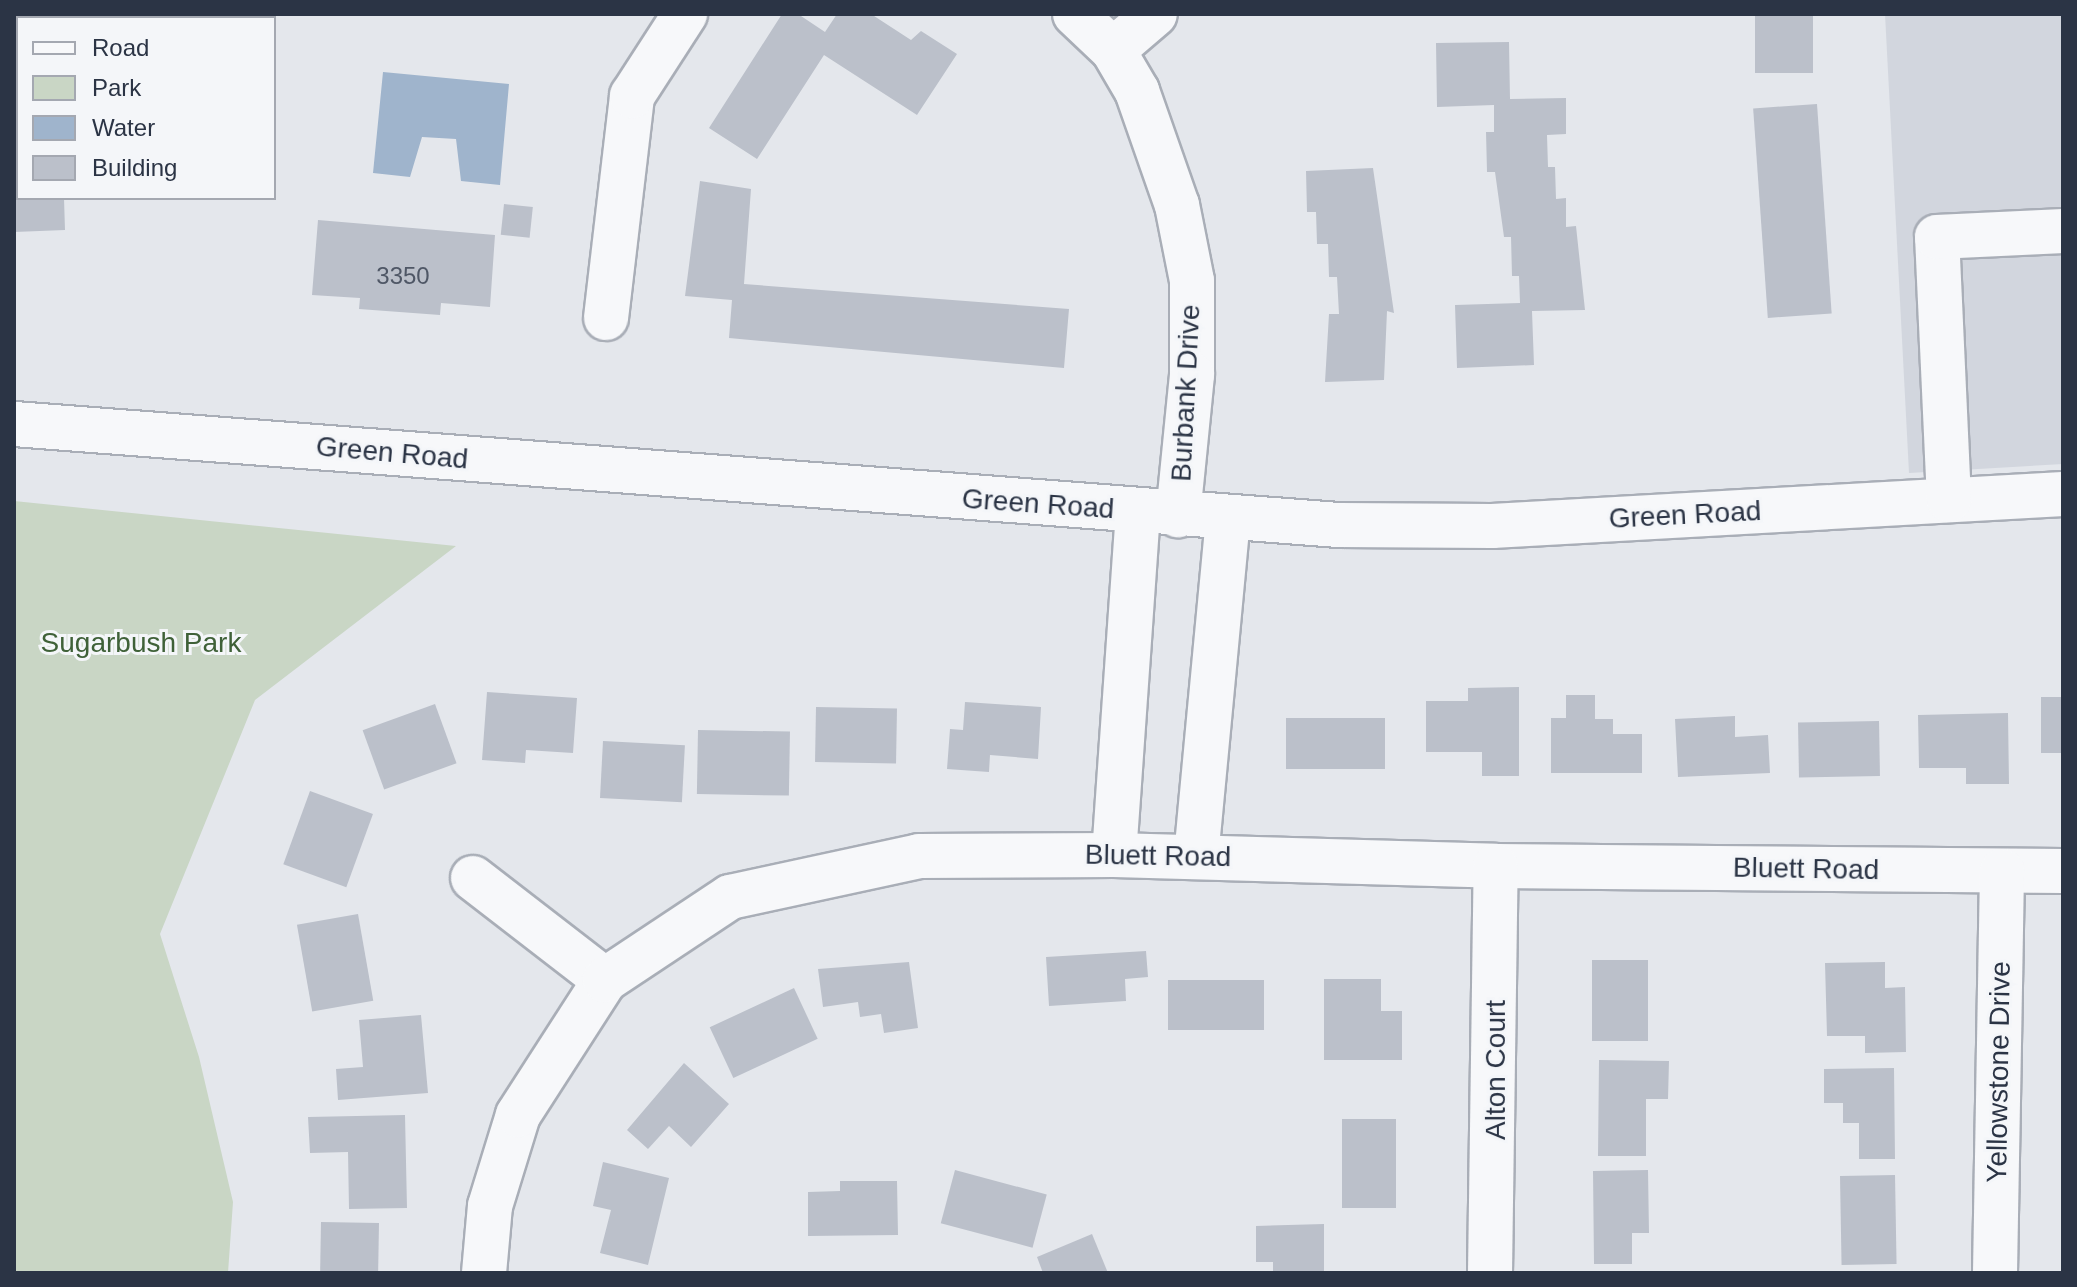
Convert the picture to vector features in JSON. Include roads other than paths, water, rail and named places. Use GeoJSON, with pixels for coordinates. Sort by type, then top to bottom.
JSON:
{"type":"FeatureCollection","features":[{"type":"Feature","properties":{"kind":"street"},"geometry":{"type":"LineString","coordinates":[[606,318],[632,96],[685,14]]}},
{"type":"Feature","properties":{"kind":"street","name":"Burbank Drive"},"geometry":{"type":"LineString","coordinates":[[1075,14],[1113,50],[1157,138],[1177,205],[1192,281],[1192,375],[1158,513],[1114,855]]}},
{"type":"Feature","properties":{"kind":"street"},"geometry":{"type":"LineString","coordinates":[[1113,50],[1155,14]]}},
{"type":"Feature","properties":{"kind":"street"},"geometry":{"type":"LineString","coordinates":[[1949,500],[1937,237],[2063,231]]}},
{"type":"Feature","properties":{"kind":"street","name":"Green Road"},"geometry":{"type":"LineString","coordinates":[[14,424],[1228,518],[1492,526],[2063,494]]}},
{"type":"Feature","properties":{"kind":"street"},"geometry":{"type":"LineString","coordinates":[[1196,857],[1228,518]]}},
{"type":"Feature","properties":{"kind":"street","name":"Bluett Road"},"geometry":{"type":"LineString","coordinates":[[484,1273],[490,1206],[518,1115],[605,980],[730,897],[919,856],[1114,855],[1496,866],[2063,871]]}},
{"type":"Feature","properties":{"kind":"street","name":"Alton Court"},"geometry":{"type":"LineString","coordinates":[[1490,1273],[1496,866]]}},
{"type":"Feature","properties":{"kind":"street","name":"Yellowstone Drive"},"geometry":{"type":"LineString","coordinates":[[1995,1273],[2002,871]]}},
{"type":"Feature","properties":{"kind":"street"},"geometry":{"type":"LineString","coordinates":[[473,878],[605,980]]}},
{"type":"Feature","properties":{"kind":"water"},"geometry":{"type":"Polygon","coordinates":[[[383,72],[509,84],[500,185],[461,181],[456,139],[422,137],[410,177],[373,173],[383,72]]]}},
{"type":"Feature","properties":{"kind":"park label","name":"Sugarbush Park"},"geometry":{"type":"Point","coordinates":[141,643]}}]}
